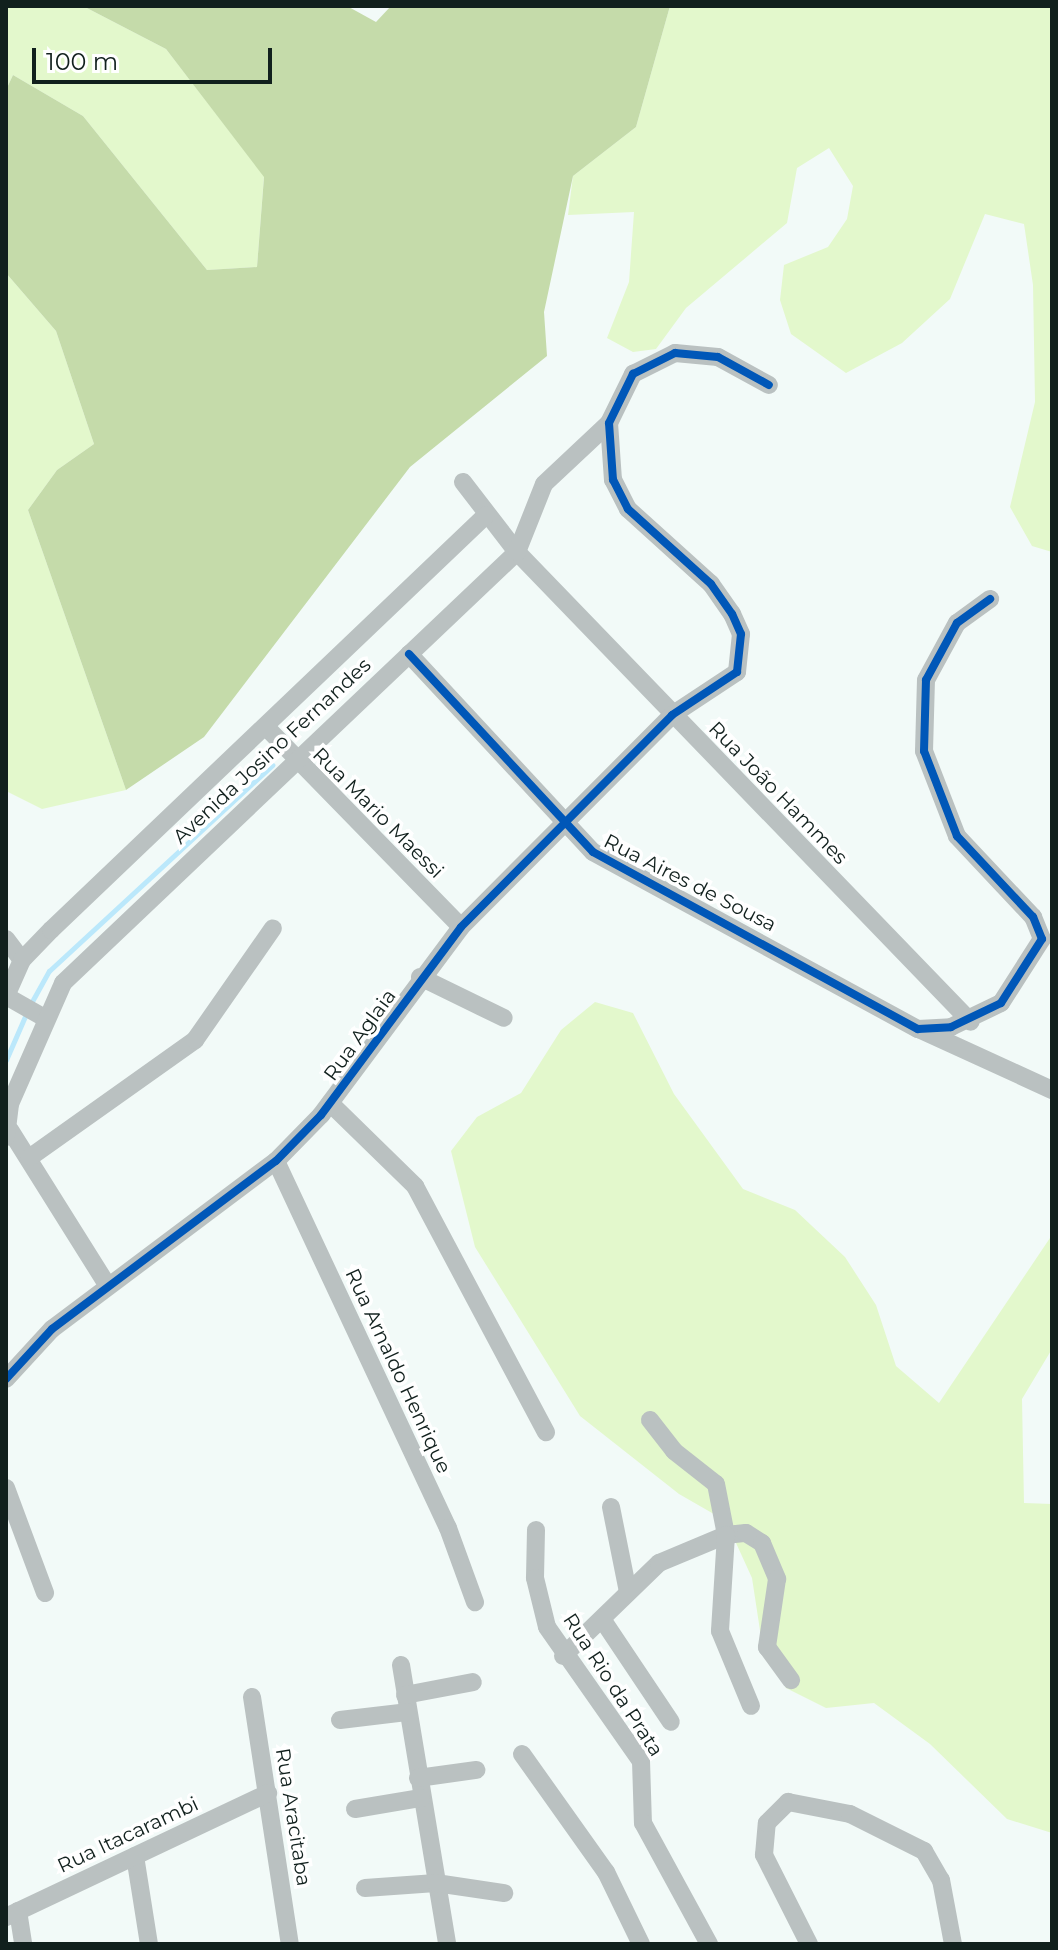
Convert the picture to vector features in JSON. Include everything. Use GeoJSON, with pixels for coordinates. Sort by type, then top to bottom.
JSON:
{"type":"FeatureCollection","features":[{"type":"Feature","properties":{"kind":"street"},"geometry":{"type":"LineString","coordinates":[[609,423],[633,374],[675,353],[718,357],[769,385]]}},
{"type":"Feature","properties":{"kind":"street","name":"Avenida Josino Fernandes"},"geometry":{"type":"LineString","coordinates":[[8,1134],[10,1104],[34,1013],[112,931],[517,552],[544,484],[609,423]]}},
{"type":"Feature","properties":{"kind":"street","name":"Rua Aglaia"},"geometry":{"type":"LineString","coordinates":[[6,1379],[52,1329],[276,1161],[330,1103],[420,977],[461,927],[565,827],[672,715],[719,689],[737,672],[741,634],[711,584],[628,509],[613,480],[609,423]]}},
{"type":"Feature","properties":{"kind":"street","name":"Rua João Hammes"},"geometry":{"type":"LineString","coordinates":[[463,482],[517,552],[971,1022]]}},
{"type":"Feature","properties":{"kind":"street","name":"Avenida Josino Fernandes"},"geometry":{"type":"LineString","coordinates":[[6,996],[22,960],[486,515]]}},
{"type":"Feature","properties":{"kind":"street"},"geometry":{"type":"LineString","coordinates":[[918,1029],[971,1022],[1017,986],[1042,939],[1033,917],[957,836],[924,751],[926,680],[957,623],[990,599]]}},
{"type":"Feature","properties":{"kind":"street","name":"Rua Aires de Sousa"},"geometry":{"type":"LineString","coordinates":[[409,654],[565,827],[616,865],[782,948],[918,1029],[1052,1090]]}},
{"type":"Feature","properties":{"kind":"street","name":"Rua Mario Maessi"},"geometry":{"type":"LineString","coordinates":[[266,727],[461,927]]}},
{"type":"Feature","properties":{"kind":"street"},"geometry":{"type":"LineString","coordinates":[[29,1158],[195,1040],[273,928]]}},
{"type":"Feature","properties":{"kind":"street"},"geometry":{"type":"LineString","coordinates":[[6,939],[22,960]]}},
{"type":"Feature","properties":{"kind":"street"},"geometry":{"type":"LineString","coordinates":[[420,977],[504,1018]]}},
{"type":"Feature","properties":{"kind":"street"},"geometry":{"type":"LineString","coordinates":[[6,996],[34,1013]]}},
{"type":"Feature","properties":{"kind":"street"},"geometry":{"type":"LineString","coordinates":[[330,1103],[415,1186],[455,1274],[546,1432]]}},
{"type":"Feature","properties":{"kind":"street"},"geometry":{"type":"LineString","coordinates":[[8,1134],[29,1158],[108,1286]]}},
{"type":"Feature","properties":{"kind":"street","name":"Rua Arnaldo Henrique"},"geometry":{"type":"LineString","coordinates":[[276,1161],[448,1528],[475,1602]]}},
{"type":"Feature","properties":{"kind":"street"},"geometry":{"type":"LineString","coordinates":[[650,1420],[674,1451],[716,1484],[726,1535],[720,1631],[751,1706]]}},
{"type":"Feature","properties":{"kind":"street"},"geometry":{"type":"LineString","coordinates":[[6,1488],[45,1593]]}},
{"type":"Feature","properties":{"kind":"street"},"geometry":{"type":"LineString","coordinates":[[611,1507],[628,1592]]}},
{"type":"Feature","properties":{"kind":"street","name":"Rua Rio da Prata"},"geometry":{"type":"LineString","coordinates":[[536,1530],[539,1603],[563,1656],[641,1761],[643,1823],[709,1944]]}},
{"type":"Feature","properties":{"kind":"street"},"geometry":{"type":"LineString","coordinates":[[563,1656],[604,1622],[628,1592],[673,1553],[726,1535],[755,1536],[773,1564],[767,1647],[791,1680]]}},
{"type":"Feature","properties":{"kind":"street"},"geometry":{"type":"LineString","coordinates":[[604,1622],[671,1722]]}},
{"type":"Feature","properties":{"kind":"street"},"geometry":{"type":"LineString","coordinates":[[401,1665],[447,1944]]}},
{"type":"Feature","properties":{"kind":"street"},"geometry":{"type":"LineString","coordinates":[[340,1720],[406,1704],[473,1682]]}},
{"type":"Feature","properties":{"kind":"street","name":"Rua Aracitaba"},"geometry":{"type":"LineString","coordinates":[[252,1697],[290,1944]]}},
{"type":"Feature","properties":{"kind":"street"},"geometry":{"type":"LineString","coordinates":[[522,1754],[606,1872],[641,1944]]}},
{"type":"Feature","properties":{"kind":"street"},"geometry":{"type":"LineString","coordinates":[[418,1778],[476,1770]]}},
{"type":"Feature","properties":{"kind":"street","name":"Rua Itacarambi"},"geometry":{"type":"LineString","coordinates":[[12,1914],[268,1793]]}},
{"type":"Feature","properties":{"kind":"street"},"geometry":{"type":"LineString","coordinates":[[355,1809],[421,1798]]}},
{"type":"Feature","properties":{"kind":"street"},"geometry":{"type":"LineString","coordinates":[[809,1944],[764,1855],[767,1823],[788,1802],[850,1814],[924,1851],[941,1880],[953,1944]]}},
{"type":"Feature","properties":{"kind":"street"},"geometry":{"type":"LineString","coordinates":[[135,1856],[149,1944]]}},
{"type":"Feature","properties":{"kind":"street"},"geometry":{"type":"LineString","coordinates":[[365,1888],[436,1883],[504,1893]]}},
{"type":"Feature","properties":{"kind":"street"},"geometry":{"type":"LineString","coordinates":[[12,1914],[23,1944]]}},
{"type":"Feature","properties":{"kind":"green space"},"geometry":{"type":"Polygon","coordinates":[[[6,6],[83,6],[166,49],[264,176],[257,267],[207,270],[83,116],[13,75],[6,90],[6,6]]]}},
{"type":"Feature","properties":{"kind":"green space"},"geometry":{"type":"Polygon","coordinates":[[[83,6],[347,6],[376,22],[391,6],[670,6],[636,127],[573,176],[544,312],[547,356],[410,467],[204,737],[126,790],[28,510],[57,470],[94,444],[56,331],[6,273],[6,90],[13,75],[83,116],[207,270],[257,267],[264,177],[166,49],[83,6]]]}},
{"type":"Feature","properties":{"kind":"green space"},"geometry":{"type":"Polygon","coordinates":[[[670,6],[1052,6],[1052,552],[1032,546],[1010,507],[1035,402],[1033,285],[1024,224],[985,214],[950,299],[902,343],[846,373],[791,334],[780,300],[784,265],[828,247],[847,219],[853,186],[829,148],[797,168],[787,223],[686,308],[656,349],[633,352],[607,338],[629,282],[634,212],[568,215],[573,176],[636,127],[670,6]]]}},
{"type":"Feature","properties":{"kind":"green space"},"geometry":{"type":"Polygon","coordinates":[[[6,273],[56,331],[94,444],[57,470],[28,510],[126,790],[42,809],[6,791],[6,273]]]}},
{"type":"Feature","properties":{"kind":"green space"},"geometry":{"type":"Polygon","coordinates":[[[595,1002],[633,1013],[674,1094],[743,1189],[795,1210],[845,1257],[876,1305],[896,1366],[939,1403],[1052,1235],[1052,1349],[1022,1399],[1024,1503],[1052,1504],[1052,1833],[1007,1819],[930,1744],[874,1703],[826,1708],[786,1688],[761,1637],[752,1578],[726,1521],[679,1494],[580,1416],[475,1247],[451,1151],[477,1117],[521,1093],[561,1030],[595,1002]]]}},
{"type":"Feature","properties":{"kind":"waterway"},"geometry":{"type":"LineString","coordinates":[[30,1005],[49,971],[272,765]]}},
{"type":"Feature","properties":{"kind":"waterway"},"geometry":{"type":"LineString","coordinates":[[6,1060],[26,1014]]}},
{"type":"Feature","properties":{"kind":"cycle path"},"geometry":{"type":"LineString","coordinates":[[6,1379],[52,1329],[276,1161],[321,1115],[461,927],[672,715],[737,672],[741,634],[732,614],[711,584],[628,509],[613,480],[609,423],[633,374],[675,353],[718,357],[769,385]]}},
{"type":"Feature","properties":{"kind":"cycle path"},"geometry":{"type":"LineString","coordinates":[[409,654],[593,852],[918,1029],[951,1027],[1001,1003],[1042,939],[1033,917],[957,836],[924,751],[926,680],[957,623],[990,599]]}}]}
